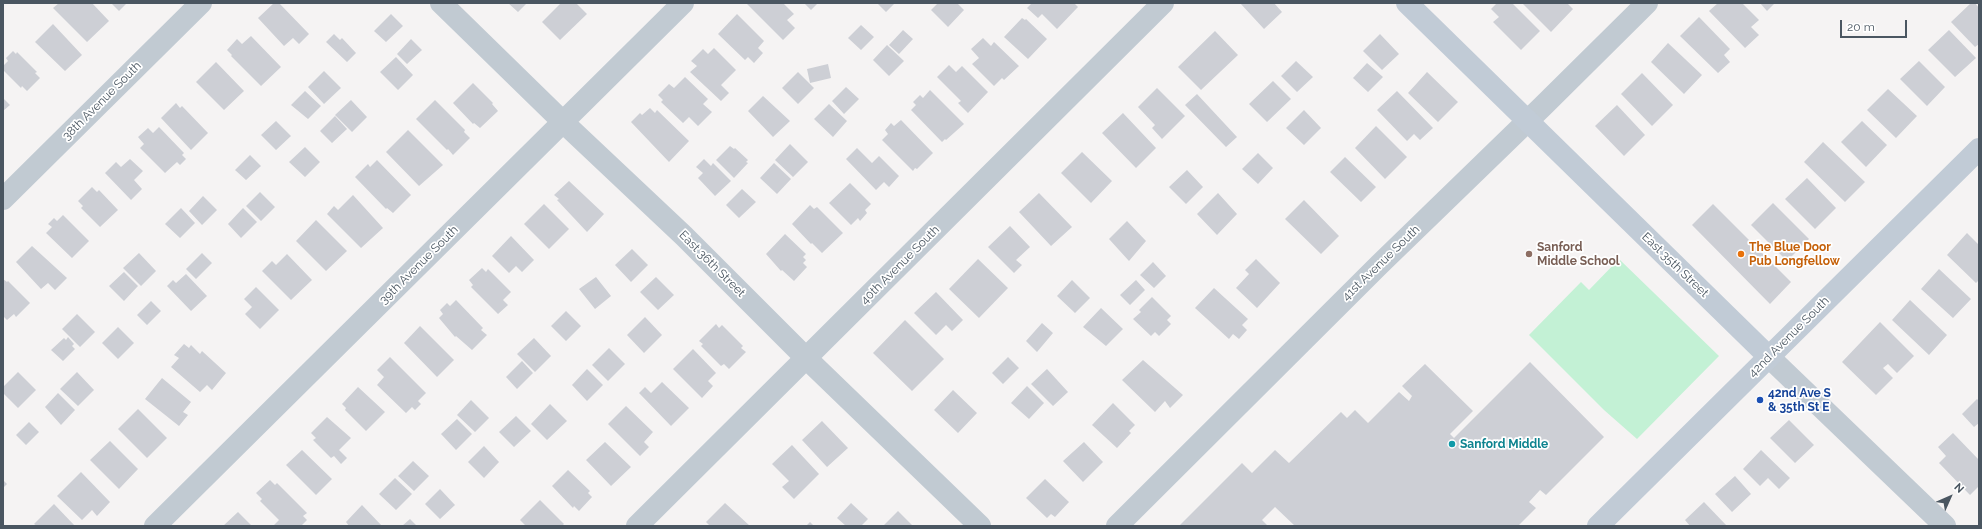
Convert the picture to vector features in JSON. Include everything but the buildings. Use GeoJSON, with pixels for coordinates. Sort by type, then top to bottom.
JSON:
{"type":"FeatureCollection","features":[{"type":"Feature","properties":{"kind":"street","name":"38th Avenue South"},"geometry":{"type":"LineString","coordinates":[[3,200],[201,3]]}},
{"type":"Feature","properties":{"kind":"street","name":"East 36th Street"},"geometry":{"type":"LineString","coordinates":[[442,3],[563,122],[684,236],[806,358],[980,526]]}},
{"type":"Feature","properties":{"kind":"street","name":"39th Avenue South"},"geometry":{"type":"LineString","coordinates":[[155,526],[683,3]]}},
{"type":"Feature","properties":{"kind":"street","name":"40th Avenue South"},"geometry":{"type":"LineString","coordinates":[[636,526],[1164,3]]}},
{"type":"Feature","properties":{"kind":"street","name":"East 35th Street"},"geometry":{"type":"LineString","coordinates":[[1407,3],[1769,357],[1945,526]]}},
{"type":"Feature","properties":{"kind":"street","name":"41st Avenue South"},"geometry":{"type":"LineString","coordinates":[[1117,526],[1374,269],[1528,121],[1647,3]]}},
{"type":"Feature","properties":{"kind":"street","name":"42nd Avenue South"},"geometry":{"type":"LineString","coordinates":[[1598,526],[1979,149]]}},
{"type":"Feature","properties":{"kind":"green space"},"geometry":{"type":"Polygon","coordinates":[[[1619,259],[1719,356],[1637,439],[1604,410],[1529,335],[1581,282],[1589,290],[1619,259]]]}},
{"type":"Feature","properties":{"kind":"place","name":"Sanford Middle School"},"geometry":{"type":"Point","coordinates":[1529,254]}},
{"type":"Feature","properties":{"kind":"place","name":"The Blue Door Pub Longfellow"},"geometry":{"type":"Point","coordinates":[1741,254]}},
{"type":"Feature","properties":{"kind":"place","name":"42nd Ave S & 35th St E"},"geometry":{"type":"Point","coordinates":[1760,400]}},
{"type":"Feature","properties":{"kind":"place","name":"Sanford Middle"},"geometry":{"type":"Point","coordinates":[1452,444]}}]}
